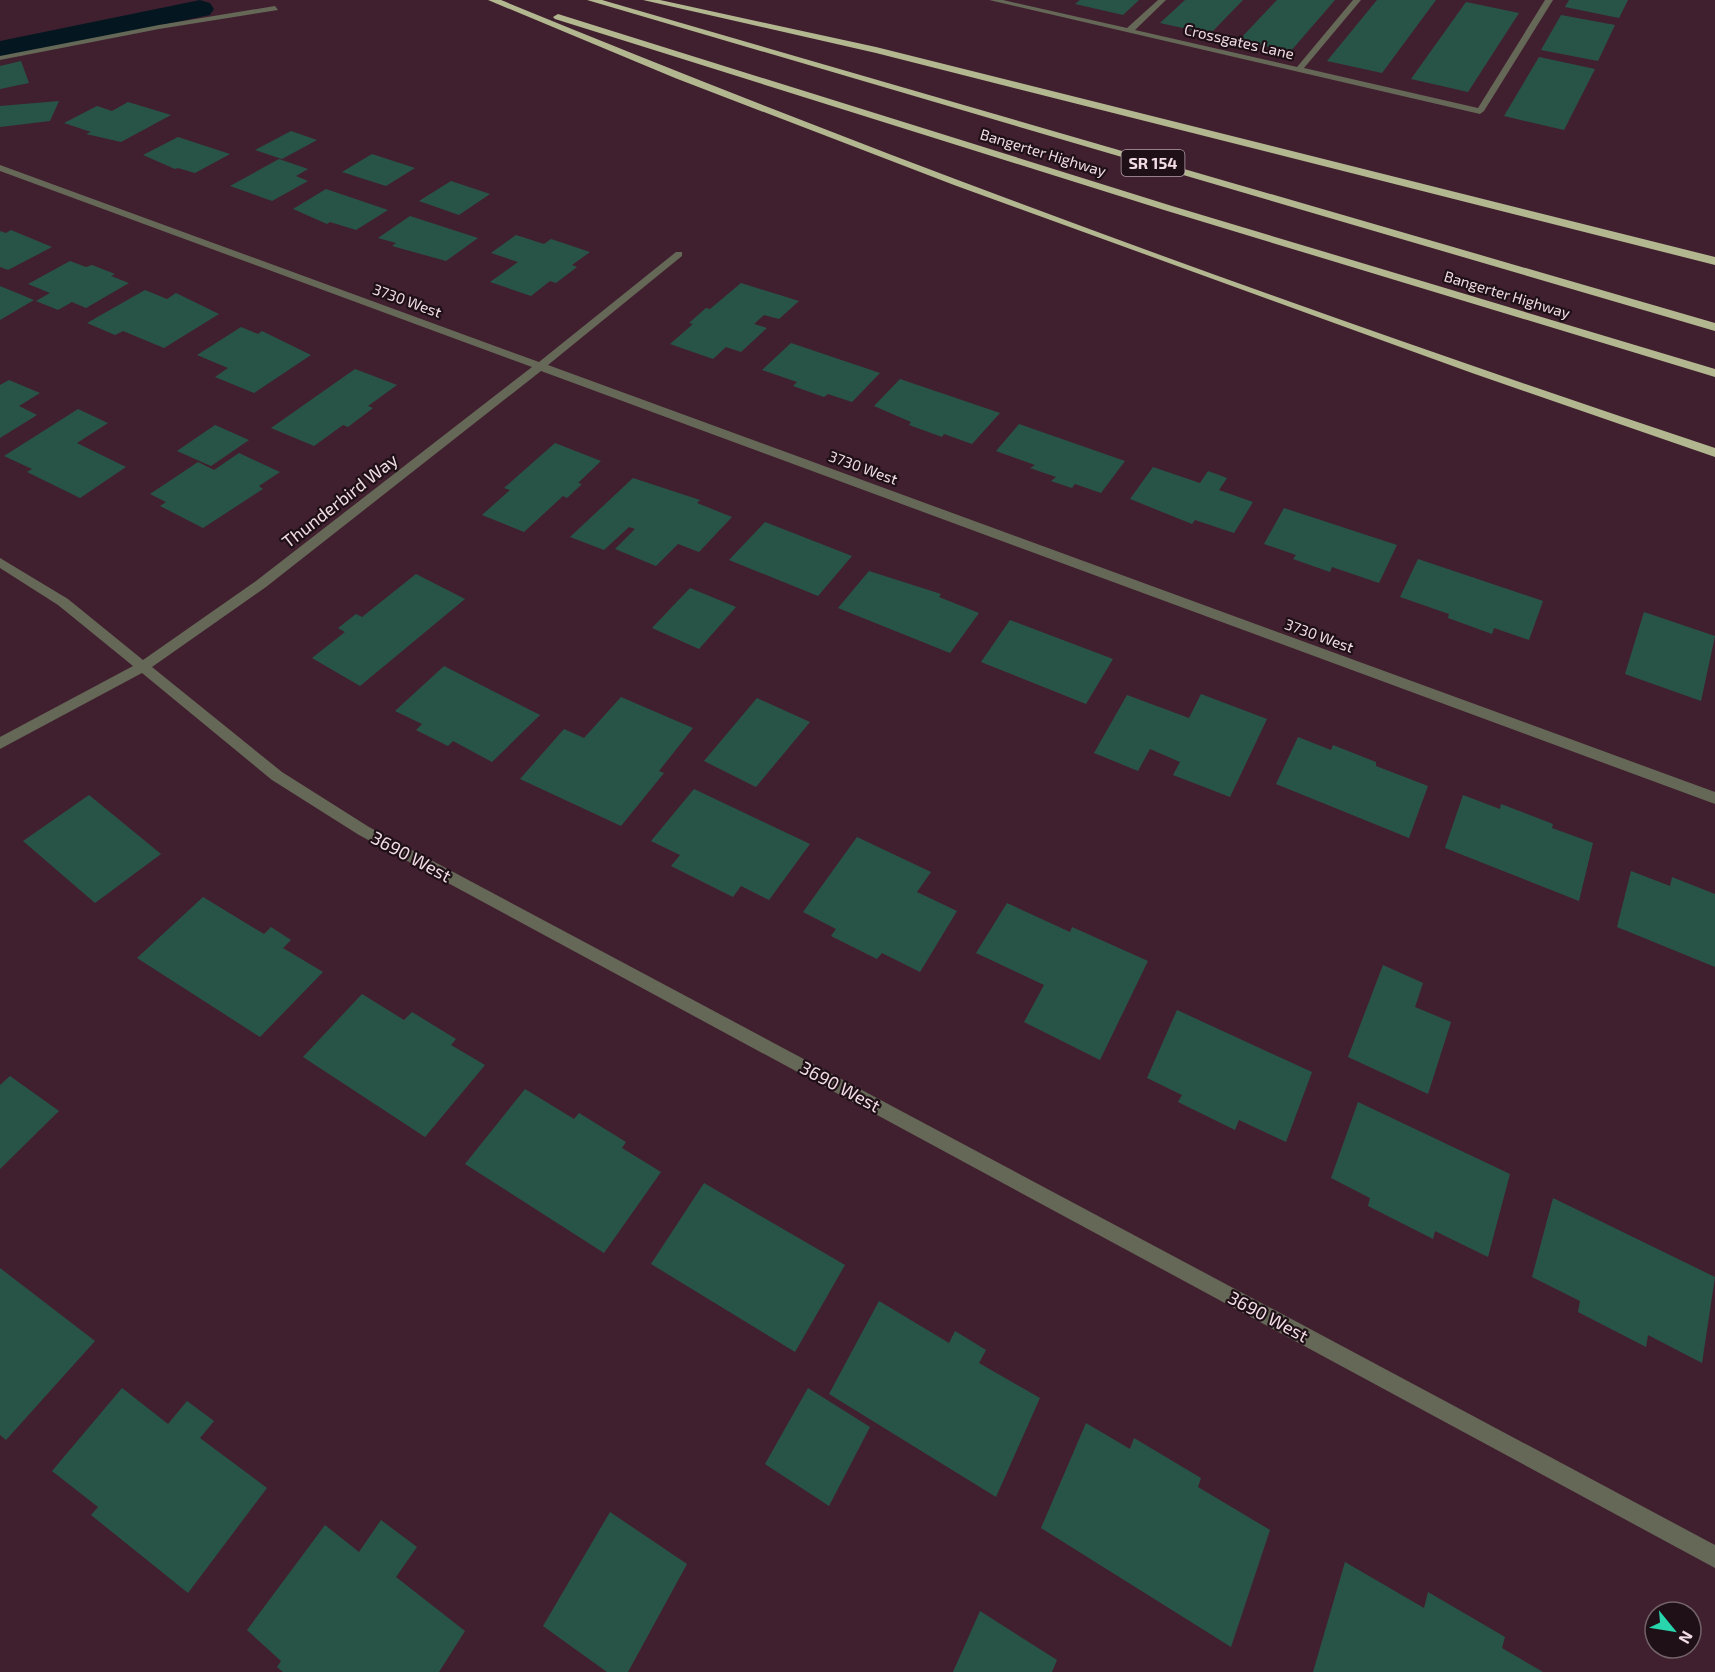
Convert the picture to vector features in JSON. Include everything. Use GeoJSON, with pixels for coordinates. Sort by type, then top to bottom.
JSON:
{"type":"FeatureCollection","features":[{"type":"Feature","properties":{"kind":"highway"},"geometry":{"type":"LineString","coordinates":[[493,0],[691,81],[987,195],[1467,368],[1715,453]]}},
{"type":"Feature","properties":{"kind":"highway","name":"Bangerter Highway"},"geometry":{"type":"LineString","coordinates":[[501,0],[1168,208],[1715,373]]}},
{"type":"Feature","properties":{"kind":"highway","name":"Bangerter Highway"},"geometry":{"type":"LineString","coordinates":[[592,0],[1715,327]]}},
{"type":"Feature","properties":{"kind":"highway"},"geometry":{"type":"LineString","coordinates":[[648,0],[876,50],[1715,261]]}},
{"type":"Feature","properties":{"kind":"street","name":"Crossgates Lane"},"geometry":{"type":"LineString","coordinates":[[993,0],[1480,111],[1549,0]]}},
{"type":"Feature","properties":{"kind":"street"},"geometry":{"type":"LineString","coordinates":[[1129,31],[1162,0]]}},
{"type":"Feature","properties":{"kind":"street"},"geometry":{"type":"LineString","coordinates":[[1299,69],[1357,0]]}},
{"type":"Feature","properties":{"kind":"street"},"geometry":{"type":"LineString","coordinates":[[0,58],[159,27],[275,8]]}},
{"type":"Feature","properties":{"kind":"street","name":"3730 West"},"geometry":{"type":"LineString","coordinates":[[0,168],[1715,798]]}},
{"type":"Feature","properties":{"kind":"street","name":"Thunderbird Way"},"geometry":{"type":"LineString","coordinates":[[0,744],[144,666],[297,557],[679,255]]}},
{"type":"Feature","properties":{"kind":"street","name":"3690 West"},"geometry":{"type":"LineString","coordinates":[[0,562],[63,602],[277,776],[364,831],[1715,1557]]}},
{"type":"Feature","properties":{"kind":"building"},"geometry":{"type":"Polygon","coordinates":[[[1080,0],[1139,0],[1123,15],[1075,4],[1080,0]]]}},
{"type":"Feature","properties":{"kind":"building"},"geometry":{"type":"Polygon","coordinates":[[[1185,0],[1243,0],[1210,34],[1160,23],[1185,0]]]}},
{"type":"Feature","properties":{"kind":"building"},"geometry":{"type":"Polygon","coordinates":[[[1277,0],[1335,0],[1290,52],[1239,40],[1277,0]]]}},
{"type":"Feature","properties":{"kind":"building"},"geometry":{"type":"Polygon","coordinates":[[[1377,0],[1436,0],[1382,73],[1327,61],[1377,0]]]}},
{"type":"Feature","properties":{"kind":"building"},"geometry":{"type":"Polygon","coordinates":[[[1569,0],[1628,0],[1619,18],[1565,7],[1569,0]]]}},
{"type":"Feature","properties":{"kind":"building"},"geometry":{"type":"Polygon","coordinates":[[[1466,2],[1519,13],[1468,92],[1411,79],[1466,2]]]}},
{"type":"Feature","properties":{"kind":"building"},"geometry":{"type":"Polygon","coordinates":[[[1561,15],[1615,25],[1598,61],[1541,50],[1561,15]]]}},
{"type":"Feature","properties":{"kind":"building"},"geometry":{"type":"Polygon","coordinates":[[[1539,57],[1595,69],[1564,130],[1504,116],[1539,57]]]}},
{"type":"Feature","properties":{"kind":"building"},"geometry":{"type":"Polygon","coordinates":[[[21,61],[29,83],[0,89],[0,66],[21,61]]]}},
{"type":"Feature","properties":{"kind":"building"},"geometry":{"type":"Polygon","coordinates":[[[59,101],[50,121],[0,127],[0,106],[59,101]]]}},
{"type":"Feature","properties":{"kind":"building"},"geometry":{"type":"Polygon","coordinates":[[[128,102],[171,115],[121,142],[86,134],[91,132],[64,123],[97,106],[112,111],[128,102]]]}},
{"type":"Feature","properties":{"kind":"building"},"geometry":{"type":"Polygon","coordinates":[[[291,131],[317,140],[282,159],[255,150],[291,131]]]}},
{"type":"Feature","properties":{"kind":"building"},"geometry":{"type":"Polygon","coordinates":[[[178,137],[230,154],[195,173],[175,169],[143,155],[178,137]]]}},
{"type":"Feature","properties":{"kind":"building"},"geometry":{"type":"Polygon","coordinates":[[[372,154],[415,168],[386,186],[342,172],[372,154]]]}},
{"type":"Feature","properties":{"kind":"building"},"geometry":{"type":"Polygon","coordinates":[[[279,159],[308,169],[296,176],[308,181],[272,201],[230,186],[279,159]]]}},
{"type":"Feature","properties":{"kind":"building"},"geometry":{"type":"Polygon","coordinates":[[[451,181],[490,194],[459,215],[419,201],[451,181]]]}},
{"type":"Feature","properties":{"kind":"building"},"geometry":{"type":"Polygon","coordinates":[[[326,189],[388,210],[356,230],[330,222],[327,224],[293,209],[326,189]]]}},
{"type":"Feature","properties":{"kind":"building"},"geometry":{"type":"Polygon","coordinates":[[[410,216],[478,238],[446,261],[392,246],[396,243],[378,238],[410,216]]]}},
{"type":"Feature","properties":{"kind":"building"},"geometry":{"type":"Polygon","coordinates":[[[11,230],[52,247],[8,270],[0,267],[0,231],[6,233],[11,230]]]}},
{"type":"Feature","properties":{"kind":"building"},"geometry":{"type":"Polygon","coordinates":[[[516,235],[544,244],[551,239],[590,252],[572,265],[577,267],[556,283],[550,281],[531,296],[490,282],[518,262],[491,253],[516,235]]]}},
{"type":"Feature","properties":{"kind":"building"},"geometry":{"type":"Polygon","coordinates":[[[70,261],[86,267],[92,265],[115,274],[111,276],[129,283],[86,308],[72,302],[58,310],[36,301],[50,293],[28,284],[70,261]]]}},
{"type":"Feature","properties":{"kind":"building"},"geometry":{"type":"Polygon","coordinates":[[[741,283],[799,301],[779,319],[764,315],[754,324],[767,328],[741,352],[726,347],[713,359],[670,344],[693,324],[689,323],[706,308],[710,309],[741,283]]]}},
{"type":"Feature","properties":{"kind":"building"},"geometry":{"type":"Polygon","coordinates":[[[0,286],[34,300],[0,320],[0,286]]]}},
{"type":"Feature","properties":{"kind":"building"},"geometry":{"type":"Polygon","coordinates":[[[145,290],[167,299],[176,293],[219,314],[164,348],[123,331],[115,335],[87,323],[145,290]]]}},
{"type":"Feature","properties":{"kind":"building"},"geometry":{"type":"Polygon","coordinates":[[[241,327],[258,334],[262,331],[311,355],[254,393],[215,377],[228,368],[197,355],[241,327]]]}},
{"type":"Feature","properties":{"kind":"building"},"geometry":{"type":"Polygon","coordinates":[[[791,343],[880,373],[852,402],[828,394],[824,397],[793,386],[797,382],[762,370],[791,343]]]}},
{"type":"Feature","properties":{"kind":"building"},"geometry":{"type":"Polygon","coordinates":[[[355,369],[397,385],[368,406],[373,408],[348,427],[343,425],[314,446],[271,428],[355,369]]]}},
{"type":"Feature","properties":{"kind":"building"},"geometry":{"type":"Polygon","coordinates":[[[900,379],[1000,413],[972,444],[944,434],[942,437],[909,425],[911,422],[874,406],[900,379]]]}},
{"type":"Feature","properties":{"kind":"building"},"geometry":{"type":"Polygon","coordinates":[[[9,380],[40,393],[19,406],[37,415],[0,438],[0,385],[9,380]]]}},
{"type":"Feature","properties":{"kind":"building"},"geometry":{"type":"Polygon","coordinates":[[[78,409],[108,423],[77,443],[126,467],[80,498],[27,472],[32,469],[4,456],[78,409]]]}},
{"type":"Feature","properties":{"kind":"building"},"geometry":{"type":"Polygon","coordinates":[[[1019,424],[1125,461],[1101,493],[1075,484],[1072,488],[1051,481],[1056,477],[1030,468],[1035,465],[996,451],[1019,424]]]}},
{"type":"Feature","properties":{"kind":"building"},"geometry":{"type":"Polygon","coordinates":[[[215,425],[249,440],[211,466],[177,451],[215,425]]]}},
{"type":"Feature","properties":{"kind":"building"},"geometry":{"type":"Polygon","coordinates":[[[555,443],[601,461],[578,483],[582,484],[567,498],[563,496],[524,532],[482,515],[510,490],[504,488],[555,443]]]}},
{"type":"Feature","properties":{"kind":"building"},"geometry":{"type":"Polygon","coordinates":[[[239,453],[280,472],[259,486],[263,489],[203,528],[160,506],[166,502],[150,494],[198,462],[214,470],[239,453]]]}},
{"type":"Feature","properties":{"kind":"building"},"geometry":{"type":"Polygon","coordinates":[[[1153,467],[1200,483],[1208,471],[1227,478],[1219,490],[1253,502],[1234,533],[1195,520],[1192,524],[1130,499],[1153,467]]]}},
{"type":"Feature","properties":{"kind":"building"},"geometry":{"type":"Polygon","coordinates":[[[633,478],[700,500],[697,503],[732,517],[699,552],[678,544],[656,566],[615,549],[635,529],[629,527],[604,550],[570,537],[633,478]]]}},
{"type":"Feature","properties":{"kind":"building"},"geometry":{"type":"Polygon","coordinates":[[[1284,508],[1397,545],[1379,583],[1332,567],[1330,572],[1293,559],[1296,555],[1264,544],[1284,508]]]}},
{"type":"Feature","properties":{"kind":"building"},"geometry":{"type":"Polygon","coordinates":[[[765,522],[852,556],[818,596],[729,560],[765,522]]]}},
{"type":"Feature","properties":{"kind":"building"},"geometry":{"type":"Polygon","coordinates":[[[1418,559],[1543,601],[1529,640],[1494,628],[1492,634],[1448,618],[1449,614],[1400,597],[1418,559]]]}},
{"type":"Feature","properties":{"kind":"building"},"geometry":{"type":"Polygon","coordinates":[[[869,571],[941,594],[939,597],[979,613],[950,653],[838,608],[869,571]]]}},
{"type":"Feature","properties":{"kind":"building"},"geometry":{"type":"Polygon","coordinates":[[[416,574],[465,599],[360,686],[312,658],[345,632],[338,628],[356,614],[362,617],[416,574]]]}},
{"type":"Feature","properties":{"kind":"building"},"geometry":{"type":"Polygon","coordinates":[[[690,588],[736,607],[699,649],[652,628],[690,588]]]}},
{"type":"Feature","properties":{"kind":"building"},"geometry":{"type":"Polygon","coordinates":[[[1644,612],[1715,636],[1701,701],[1625,674],[1644,612]]]}},
{"type":"Feature","properties":{"kind":"building"},"geometry":{"type":"Polygon","coordinates":[[[1010,620],[1113,659],[1086,704],[981,662],[1010,620]]]}},
{"type":"Feature","properties":{"kind":"building"},"geometry":{"type":"Polygon","coordinates":[[[444,666],[540,715],[492,762],[453,741],[448,746],[416,730],[422,724],[395,711],[444,666]]]}},
{"type":"Feature","properties":{"kind":"building"},"geometry":{"type":"Polygon","coordinates":[[[1201,694],[1267,719],[1230,797],[1173,775],[1180,762],[1150,749],[1138,771],[1094,753],[1127,695],[1189,718],[1201,694]]]}},
{"type":"Feature","properties":{"kind":"building"},"geometry":{"type":"Polygon","coordinates":[[[621,697],[693,728],[659,771],[664,773],[621,826],[520,779],[564,729],[584,738],[621,697]]]}},
{"type":"Feature","properties":{"kind":"building"},"geometry":{"type":"Polygon","coordinates":[[[757,698],[810,722],[756,787],[704,761],[757,698]]]}},
{"type":"Feature","properties":{"kind":"building"},"geometry":{"type":"Polygon","coordinates":[[[1298,737],[1331,750],[1333,745],[1376,762],[1376,766],[1428,786],[1409,838],[1276,784],[1298,737]]]}},
{"type":"Feature","properties":{"kind":"building"},"geometry":{"type":"Polygon","coordinates":[[[694,789],[810,844],[769,900],[741,886],[733,897],[671,866],[680,855],[651,841],[694,789]]]}},
{"type":"Feature","properties":{"kind":"building"},"geometry":{"type":"Polygon","coordinates":[[[89,795],[161,854],[95,903],[23,841],[89,795]]]}},
{"type":"Feature","properties":{"kind":"building"},"geometry":{"type":"Polygon","coordinates":[[[1463,795],[1500,809],[1501,804],[1553,824],[1552,828],[1593,843],[1579,901],[1445,848],[1463,795]]]}},
{"type":"Feature","properties":{"kind":"building"},"geometry":{"type":"Polygon","coordinates":[[[857,837],[931,872],[917,892],[957,911],[920,972],[882,953],[877,959],[831,936],[836,929],[803,912],[857,837]]]}},
{"type":"Feature","properties":{"kind":"building"},"geometry":{"type":"Polygon","coordinates":[[[1631,871],[1670,886],[1672,877],[1715,894],[1715,967],[1617,927],[1631,871]]]}},
{"type":"Feature","properties":{"kind":"building"},"geometry":{"type":"Polygon","coordinates":[[[203,897],[264,934],[271,927],[291,940],[283,948],[323,972],[260,1037],[137,958],[203,897]]]}},
{"type":"Feature","properties":{"kind":"building"},"geometry":{"type":"Polygon","coordinates":[[[1007,903],[1070,932],[1072,927],[1148,961],[1100,1060],[1024,1022],[1044,985],[976,953],[1007,903]]]}},
{"type":"Feature","properties":{"kind":"building"},"geometry":{"type":"Polygon","coordinates":[[[1383,965],[1423,983],[1415,1007],[1451,1022],[1428,1094],[1348,1057],[1383,965]]]}},
{"type":"Feature","properties":{"kind":"building"},"geometry":{"type":"Polygon","coordinates":[[[362,994],[404,1020],[412,1012],[456,1039],[451,1045],[485,1065],[425,1137],[303,1057],[362,994]]]}},
{"type":"Feature","properties":{"kind":"building"},"geometry":{"type":"Polygon","coordinates":[[[1177,1010],[1312,1072],[1286,1142],[1239,1120],[1235,1130],[1178,1102],[1182,1095],[1147,1078],[1177,1010]]]}},
{"type":"Feature","properties":{"kind":"building"},"geometry":{"type":"Polygon","coordinates":[[[10,1076],[59,1111],[0,1169],[0,1085],[10,1076]]]}},
{"type":"Feature","properties":{"kind":"building"},"geometry":{"type":"Polygon","coordinates":[[[525,1089],[574,1119],[579,1113],[626,1142],[622,1148],[661,1172],[604,1253],[465,1164],[525,1089]]]}},
{"type":"Feature","properties":{"kind":"building"},"geometry":{"type":"Polygon","coordinates":[[[1358,1102],[1510,1174],[1488,1257],[1435,1231],[1433,1239],[1368,1206],[1370,1198],[1331,1178],[1358,1102]]]}},
{"type":"Feature","properties":{"kind":"building"},"geometry":{"type":"Polygon","coordinates":[[[704,1183],[845,1265],[795,1352],[651,1264],[704,1183]]]}},
{"type":"Feature","properties":{"kind":"building"},"geometry":{"type":"Polygon","coordinates":[[[1553,1198],[1715,1277],[1702,1363],[1648,1335],[1646,1347],[1578,1312],[1580,1301],[1532,1277],[1553,1198]]]}},
{"type":"Feature","properties":{"kind":"building"},"geometry":{"type":"Polygon","coordinates":[[[0,1268],[95,1341],[6,1440],[0,1435],[0,1268]]]}},
{"type":"Feature","properties":{"kind":"building"},"geometry":{"type":"Polygon","coordinates":[[[879,1301],[949,1343],[955,1331],[986,1350],[979,1363],[1040,1398],[996,1497],[829,1394],[879,1301]]]}},
{"type":"Feature","properties":{"kind":"building"},"geometry":{"type":"Polygon","coordinates":[[[122,1388],[168,1424],[187,1401],[214,1421],[200,1438],[267,1488],[188,1593],[91,1515],[98,1507],[52,1471],[122,1388]]]}},
{"type":"Feature","properties":{"kind":"building"},"geometry":{"type":"Polygon","coordinates":[[[808,1388],[870,1427],[829,1506],[765,1464],[808,1388]]]}},
{"type":"Feature","properties":{"kind":"building"},"geometry":{"type":"Polygon","coordinates":[[[1086,1423],[1130,1449],[1134,1438],[1201,1478],[1198,1487],[1270,1530],[1231,1647],[1041,1528],[1086,1423]]]}},
{"type":"Feature","properties":{"kind":"building"},"geometry":{"type":"Polygon","coordinates":[[[610,1512],[687,1564],[628,1672],[607,1672],[543,1626],[610,1512]]]}},
{"type":"Feature","properties":{"kind":"building"},"geometry":{"type":"Polygon","coordinates":[[[381,1520],[417,1547],[396,1577],[465,1631],[439,1672],[283,1672],[277,1667],[281,1661],[247,1630],[325,1525],[359,1552],[381,1520]]]}},
{"type":"Feature","properties":{"kind":"building"},"geometry":{"type":"Polygon","coordinates":[[[1345,1562],[1424,1608],[1428,1592],[1505,1637],[1502,1648],[1543,1672],[1313,1672],[1345,1562]]]}},
{"type":"Feature","properties":{"kind":"building"},"geometry":{"type":"Polygon","coordinates":[[[980,1611],[1057,1660],[1052,1672],[953,1672],[980,1611]]]}},
{"type":"Feature","properties":{"kind":"waterway"},"geometry":{"type":"LineString","coordinates":[[0,50],[200,9]]}}]}
